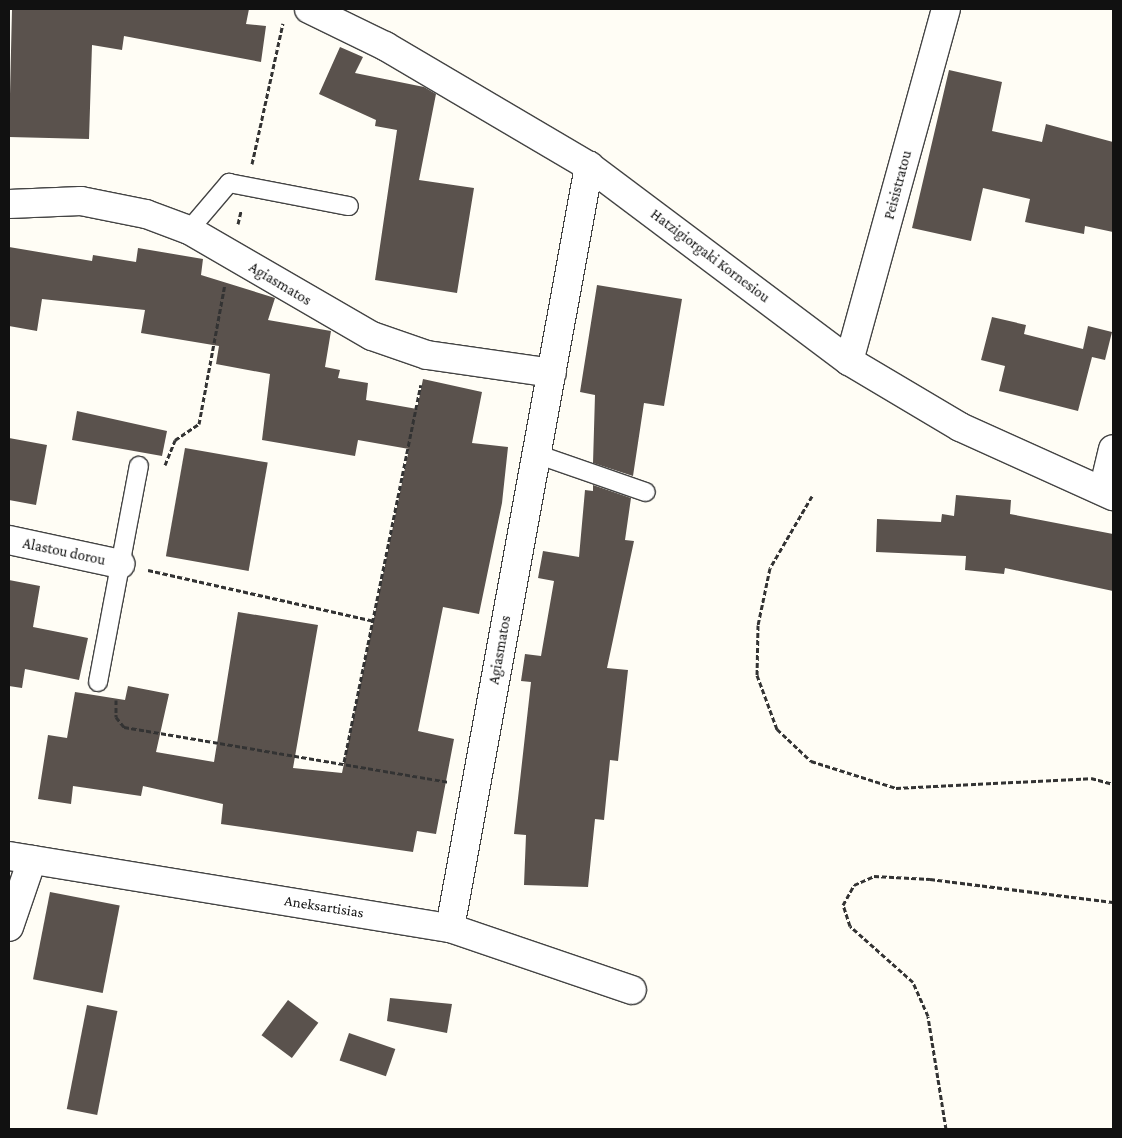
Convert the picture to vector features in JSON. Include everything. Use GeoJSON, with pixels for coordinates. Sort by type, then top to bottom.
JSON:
{"type":"FeatureCollection","features":[{"type":"Feature","properties":{"kind":"street","name":"Peisistratou"},"geometry":{"type":"LineString","coordinates":[[849,361],[946,9]]}},
{"type":"Feature","properties":{"kind":"street","name":"Hatzigiorgaki Kornesiou"},"geometry":{"type":"LineString","coordinates":[[297,13],[385,46],[589,166],[849,361],[960,427],[1108,493]]}},
{"type":"Feature","properties":{"kind":"street","name":"Agiasmatos"},"geometry":{"type":"LineString","coordinates":[[450,928],[589,166]]}},
{"type":"Feature","properties":{"kind":"street","name":"Agiasmatos"},"geometry":{"type":"LineString","coordinates":[[9,204],[112,204],[189,230],[336,319],[427,355],[552,373]]}},
{"type":"Feature","properties":{"kind":"street"},"geometry":{"type":"LineString","coordinates":[[1108,493],[1113,449]]}},
{"type":"Feature","properties":{"kind":"street","name":"Alastou dorou"},"geometry":{"type":"LineString","coordinates":[[9,540],[120,564]]}},
{"type":"Feature","properties":{"kind":"street"},"geometry":{"type":"LineString","coordinates":[[9,927],[20,858]]}},
{"type":"Feature","properties":{"kind":"street","name":"Aneksartisias"},"geometry":{"type":"LineString","coordinates":[[20,858],[450,928],[632,990]]}},
{"type":"Feature","properties":{"kind":"lane"},"geometry":{"type":"LineString","coordinates":[[189,230],[229,183],[349,206]]}},
{"type":"Feature","properties":{"kind":"lane"},"geometry":{"type":"LineString","coordinates":[[536,454],[646,492]]}},
{"type":"Feature","properties":{"kind":"lane"},"geometry":{"type":"LineString","coordinates":[[98,682],[139,466]]}},
{"type":"Feature","properties":{"kind":"path"},"geometry":{"type":"LineString","coordinates":[[139,466],[166,465],[175,440],[199,424],[230,255],[247,186],[297,13]]}},
{"type":"Feature","properties":{"kind":"path"},"geometry":{"type":"LineString","coordinates":[[344,762],[427,355]]}},
{"type":"Feature","properties":{"kind":"path"},"geometry":{"type":"LineString","coordinates":[[812,496],[770,568],[758,625],[757,675],[777,729],[811,760],[896,788],[1091,778],[1113,784]]}},
{"type":"Feature","properties":{"kind":"path"},"geometry":{"type":"LineString","coordinates":[[120,564],[374,621]]}},
{"type":"Feature","properties":{"kind":"path"},"geometry":{"type":"LineString","coordinates":[[98,682],[116,692],[116,717],[124,727],[344,762],[475,787]]}},
{"type":"Feature","properties":{"kind":"path"},"geometry":{"type":"LineString","coordinates":[[946,1129],[928,1016],[913,982],[850,926],[843,905],[854,884],[874,876],[930,879],[1113,902]]}},
{"type":"Feature","properties":{"kind":"building"},"geometry":{"type":"Polygon","coordinates":[[[12,9],[249,9],[246,24],[266,26],[261,62],[124,36],[122,50],[92,45],[89,139],[9,137],[12,9]]]}},
{"type":"Feature","properties":{"kind":"building"},"geometry":{"type":"Polygon","coordinates":[[[340,47],[363,57],[355,73],[424,87],[436,94],[419,180],[474,188],[457,293],[375,280],[397,130],[375,126],[376,120],[319,94],[340,47]]]}},
{"type":"Feature","properties":{"kind":"building"},"geometry":{"type":"Polygon","coordinates":[[[949,70],[1002,82],[992,131],[1042,142],[1046,124],[1113,142],[1113,232],[1085,226],[1084,234],[1025,222],[1030,199],[983,188],[971,241],[912,228],[949,70]]]}},
{"type":"Feature","properties":{"kind":"building"},"geometry":{"type":"Polygon","coordinates":[[[9,247],[92,261],[93,255],[136,262],[138,248],[203,259],[201,275],[275,298],[268,320],[331,331],[325,367],[340,370],[338,378],[368,383],[366,400],[417,409],[423,379],[482,392],[472,443],[508,447],[502,503],[479,614],[443,607],[418,731],[454,739],[436,834],[417,831],[413,852],[221,824],[223,804],[143,786],[141,796],[73,786],[71,804],[38,799],[48,735],[67,738],[75,692],[125,700],[128,686],[169,694],[156,752],[214,762],[238,612],[318,625],[293,768],[342,773],[409,449],[358,440],[355,456],[262,440],[270,374],[216,364],[219,346],[141,333],[145,310],[42,299],[37,331],[9,326],[9,247]]]}},
{"type":"Feature","properties":{"kind":"building"},"geometry":{"type":"Polygon","coordinates":[[[597,285],[682,299],[664,406],[644,403],[633,476],[593,463],[595,395],[580,392],[597,285]]]}},
{"type":"Feature","properties":{"kind":"building"},"geometry":{"type":"Polygon","coordinates":[[[992,317],[1026,325],[1024,334],[1083,349],[1088,326],[1112,332],[1105,360],[1092,357],[1078,411],[999,391],[1005,366],[981,360],[992,317]]]}},
{"type":"Feature","properties":{"kind":"building"},"geometry":{"type":"Polygon","coordinates":[[[77,411],[167,431],[162,456],[72,440],[77,411]]]}},
{"type":"Feature","properties":{"kind":"building"},"geometry":{"type":"Polygon","coordinates":[[[9,438],[47,445],[36,505],[9,500],[9,438]]]}},
{"type":"Feature","properties":{"kind":"building"},"geometry":{"type":"Polygon","coordinates":[[[185,448],[268,463],[249,571],[166,556],[185,448]]]}},
{"type":"Feature","properties":{"kind":"building"},"geometry":{"type":"Polygon","coordinates":[[[593,485],[631,498],[625,540],[634,541],[607,668],[628,670],[618,761],[610,760],[604,820],[595,819],[588,887],[524,885],[526,835],[514,834],[531,682],[521,681],[525,654],[541,656],[554,581],[538,578],[543,551],[579,557],[585,490],[593,491],[593,485]]]}},
{"type":"Feature","properties":{"kind":"building"},"geometry":{"type":"Polygon","coordinates":[[[956,495],[1011,500],[1010,514],[1113,534],[1113,591],[1005,568],[1004,574],[965,570],[966,556],[876,552],[877,519],[941,522],[942,514],[954,516],[956,495]]]}},
{"type":"Feature","properties":{"kind":"building"},"geometry":{"type":"Polygon","coordinates":[[[9,580],[40,586],[33,627],[88,638],[79,680],[25,669],[22,688],[9,686],[9,580]]]}},
{"type":"Feature","properties":{"kind":"building"},"geometry":{"type":"Polygon","coordinates":[[[50,892],[120,906],[103,993],[33,979],[50,892]]]}},
{"type":"Feature","properties":{"kind":"building"},"geometry":{"type":"Polygon","coordinates":[[[390,998],[452,1004],[447,1033],[387,1021],[390,998]]]}},
{"type":"Feature","properties":{"kind":"building"},"geometry":{"type":"Polygon","coordinates":[[[288,1000],[318,1023],[292,1058],[262,1035],[288,1000]]]}},
{"type":"Feature","properties":{"kind":"building"},"geometry":{"type":"Polygon","coordinates":[[[87,1005],[117,1011],[97,1115],[67,1109],[87,1005]]]}},
{"type":"Feature","properties":{"kind":"building"},"geometry":{"type":"Polygon","coordinates":[[[349,1033],[395,1049],[386,1076],[340,1060],[349,1033]]]}}]}
